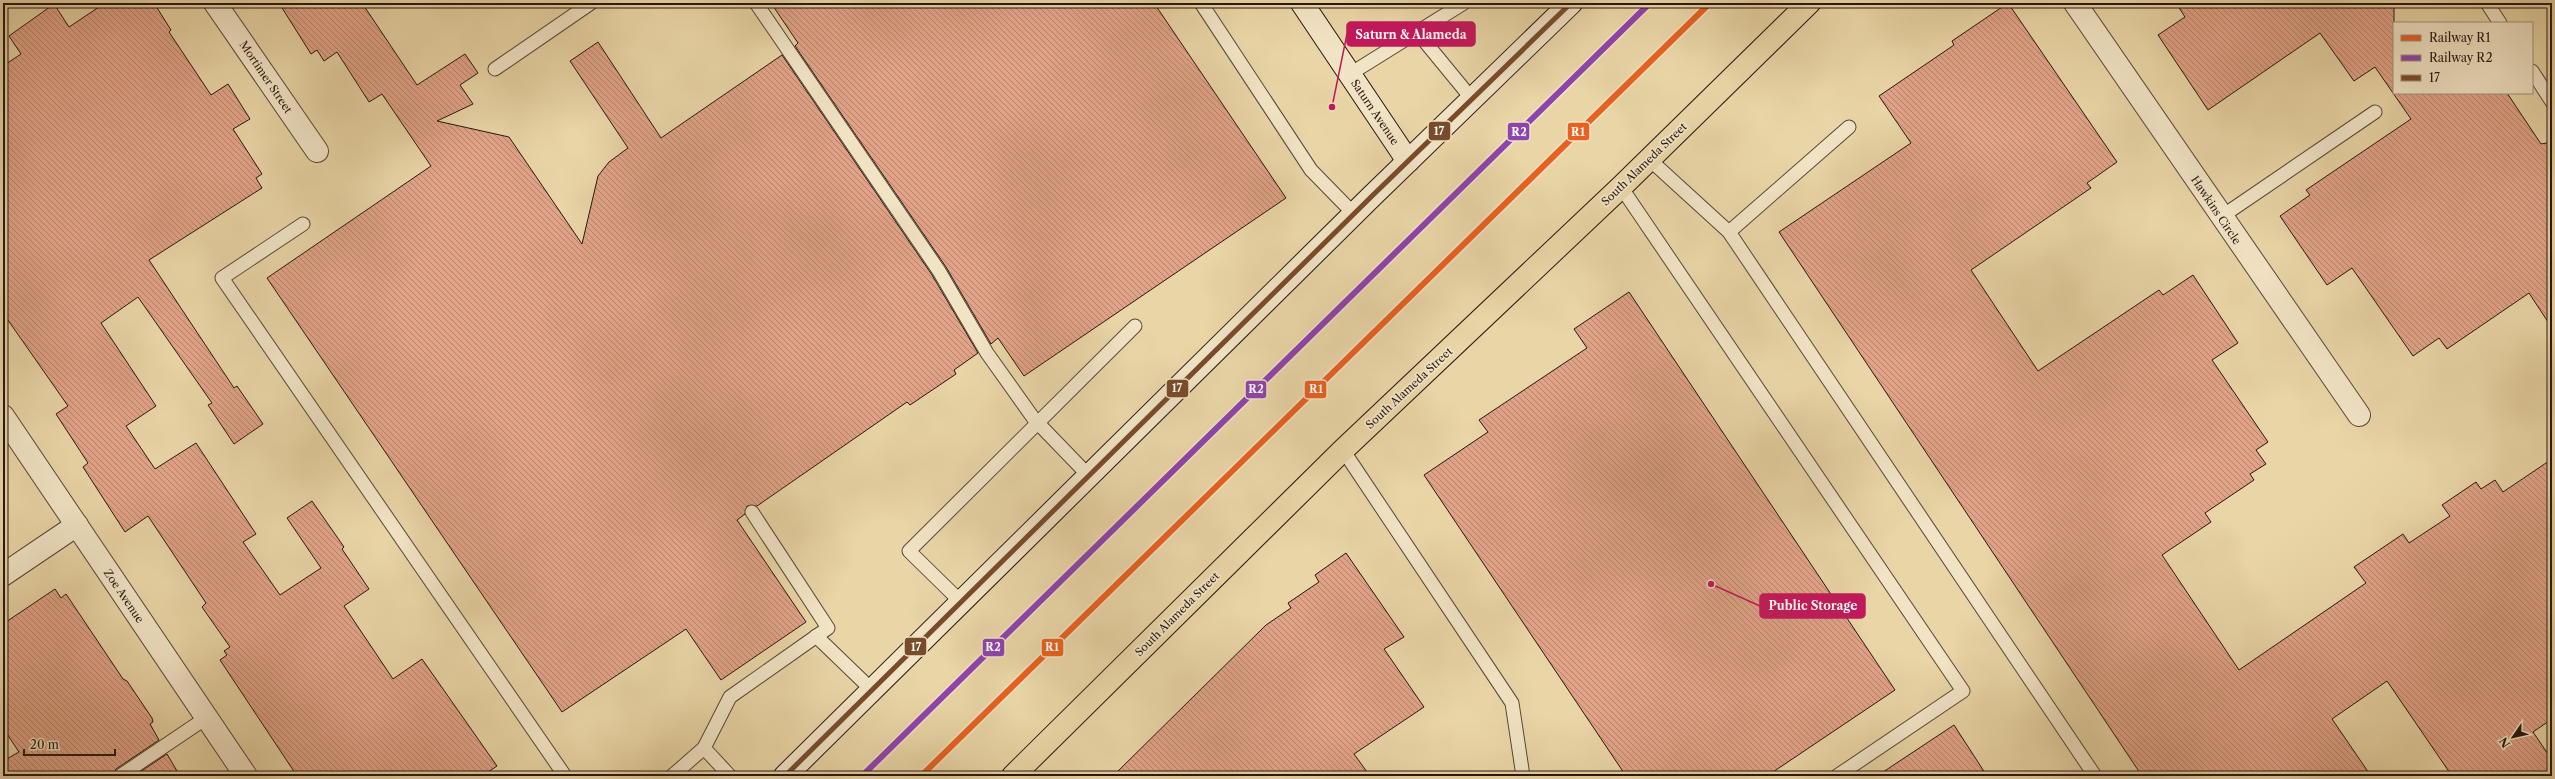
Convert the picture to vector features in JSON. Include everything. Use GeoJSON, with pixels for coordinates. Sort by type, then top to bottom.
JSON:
{"type":"FeatureCollection","features":[{"type":"Feature","properties":{"kind":"main road","name":"South Alameda Street"},"geometry":{"type":"LineString","coordinates":[[1013,776],[1343,450],[1621,187],[1809,3]]}},
{"type":"Feature","properties":{"kind":"street","name":"Mortimer Street"},"geometry":{"type":"LineString","coordinates":[[215,3],[317,151]]}},
{"type":"Feature","properties":{"kind":"street","name":"Saturn Avenue"},"geometry":{"type":"LineString","coordinates":[[1302,3],[1408,161]]}},
{"type":"Feature","properties":{"kind":"street"},"geometry":{"type":"LineString","coordinates":[[785,776],[1354,214],[1571,3]]}},
{"type":"Feature","properties":{"kind":"street","name":"Hawkins Circle"},"geometry":{"type":"LineString","coordinates":[[2075,3],[2221,217],[2359,415]]}},
{"type":"Feature","properties":{"kind":"street","name":"Zoe Avenue"},"geometry":{"type":"LineString","coordinates":[[3,416],[246,776]]}},
{"type":"Feature","properties":{"kind":"street"},"geometry":{"type":"LineString","coordinates":[[3,575],[76,525]]}},
{"type":"Feature","properties":{"kind":"lane"},"geometry":{"type":"LineString","coordinates":[[495,69],[591,3]]}},
{"type":"Feature","properties":{"kind":"lane"},"geometry":{"type":"LineString","coordinates":[[756,3],[939,271],[987,353],[1039,424],[1089,476]]}},
{"type":"Feature","properties":{"kind":"lane"},"geometry":{"type":"LineString","coordinates":[[1201,3],[1311,170],[1354,214]]}},
{"type":"Feature","properties":{"kind":"lane"},"geometry":{"type":"LineString","coordinates":[[1350,74],[1464,3]]}},
{"type":"Feature","properties":{"kind":"lane"},"geometry":{"type":"LineString","coordinates":[[2487,3],[2499,22]]}},
{"type":"Feature","properties":{"kind":"lane"},"geometry":{"type":"LineString","coordinates":[[1417,32],[1472,99]]}},
{"type":"Feature","properties":{"kind":"lane"},"geometry":{"type":"LineString","coordinates":[[2533,73],[2552,102]]}},
{"type":"Feature","properties":{"kind":"lane"},"geometry":{"type":"LineString","coordinates":[[2221,217],[2375,112]]}},
{"type":"Feature","properties":{"kind":"lane"},"geometry":{"type":"LineString","coordinates":[[1729,232],[1849,127]]}},
{"type":"Feature","properties":{"kind":"lane"},"geometry":{"type":"LineString","coordinates":[[1649,159],[1729,232],[2095,776]]}},
{"type":"Feature","properties":{"kind":"lane"},"geometry":{"type":"LineString","coordinates":[[1621,187],[1963,691],[1837,776]]}},
{"type":"Feature","properties":{"kind":"lane"},"geometry":{"type":"LineString","coordinates":[[303,224],[222,278],[565,776]]}},
{"type":"Feature","properties":{"kind":"lane"},"geometry":{"type":"LineString","coordinates":[[962,602],[909,552],[1039,424],[1135,326]]}},
{"type":"Feature","properties":{"kind":"lane"},"geometry":{"type":"LineString","coordinates":[[1343,450],[1512,703],[1523,776]]}},
{"type":"Feature","properties":{"kind":"lane"},"geometry":{"type":"LineString","coordinates":[[672,776],[704,748],[730,697],[828,628],[752,512]]}},
{"type":"Feature","properties":{"kind":"lane"},"geometry":{"type":"LineString","coordinates":[[816,636],[872,690]]}},
{"type":"Feature","properties":{"kind":"lane"},"geometry":{"type":"LineString","coordinates":[[120,776],[206,718]]}},
{"type":"Feature","properties":{"kind":"lane"},"geometry":{"type":"LineString","coordinates":[[704,748],[730,776]]}},
{"type":"Feature","properties":{"kind":"building"},"geometry":{"type":"Polygon","coordinates":[[[105,3],[154,3],[171,30],[169,32],[211,95],[228,84],[250,119],[233,129],[262,174],[256,178],[262,188],[149,260],[234,388],[237,386],[263,424],[234,444],[208,405],[212,403],[138,297],[101,323],[156,406],[126,426],[155,469],[196,443],[256,534],[243,542],[280,595],[321,568],[287,518],[312,501],[344,547],[342,549],[369,589],[344,606],[393,679],[422,659],[497,766],[482,776],[297,776],[220,660],[227,655],[224,651],[230,647],[202,607],[206,603],[148,516],[125,532],[83,467],[88,463],[56,414],[68,406],[3,313],[3,66],[21,54],[9,36],[54,4],[69,27],[105,3]]]}},
{"type":"Feature","properties":{"kind":"building"},"geometry":{"type":"Polygon","coordinates":[[[279,3],[362,3],[417,85],[465,54],[478,73],[460,85],[473,104],[437,121],[509,137],[582,244],[598,176],[609,162],[628,148],[570,61],[598,42],[661,138],[782,55],[932,275],[978,353],[954,370],[956,374],[910,405],[907,402],[757,506],[747,506],[745,514],[737,520],[806,622],[721,680],[686,629],[562,712],[267,278],[431,166],[382,94],[369,102],[337,52],[324,61],[317,50],[311,54],[279,3]]]}},
{"type":"Feature","properties":{"kind":"building"},"geometry":{"type":"Polygon","coordinates":[[[771,3],[1154,3],[1286,198],[1024,376],[998,338],[991,344],[946,267],[795,46],[798,43],[771,3]]]}},
{"type":"Feature","properties":{"kind":"building"},"geometry":{"type":"Polygon","coordinates":[[[2008,3],[2117,162],[2087,183],[2091,188],[1971,270],[2038,371],[2159,290],[2163,295],[2193,275],[2238,343],[2212,360],[2268,442],[2256,450],[2266,464],[2250,474],[2254,480],[2205,513],[2211,522],[2162,555],[2239,670],[2366,583],[2354,567],[2403,534],[2409,543],[2450,516],[2442,505],[2476,482],[2481,489],[2495,480],[2503,492],[2552,459],[2552,719],[2533,732],[2552,760],[2552,776],[2452,776],[2387,681],[2332,719],[2371,776],[2142,776],[1779,232],[1911,143],[1879,96],[1954,45],[1952,41],[2008,3]]]}},
{"type":"Feature","properties":{"kind":"building"},"geometry":{"type":"Polygon","coordinates":[[[2176,3],[2394,3],[2393,93],[2375,67],[2354,81],[2320,33],[2208,110],[2158,35],[2185,17],[2176,3]]]}},
{"type":"Feature","properties":{"kind":"building"},"geometry":{"type":"Polygon","coordinates":[[[2394,94],[2508,94],[2541,144],[2552,142],[2552,328],[2529,293],[2447,349],[2439,338],[2413,356],[2352,268],[2327,285],[2280,216],[2310,195],[2306,190],[2411,119],[2394,94]]]}},
{"type":"Feature","properties":{"kind":"building"},"geometry":{"type":"Polygon","coordinates":[[[1629,292],[1895,690],[1767,776],[1626,776],[1424,475],[1488,432],[1479,420],[1587,348],[1574,329],[1629,292]]]}},
{"type":"Feature","properties":{"kind":"building"},"geometry":{"type":"Polygon","coordinates":[[[1346,553],[1404,637],[1384,649],[1424,707],[1354,754],[1370,776],[1113,776],[1266,625],[1291,608],[1288,603],[1319,582],[1315,575],[1346,553]]]}},
{"type":"Feature","properties":{"kind":"building"},"geometry":{"type":"Polygon","coordinates":[[[55,589],[61,598],[66,594],[123,679],[127,681],[152,718],[153,722],[150,724],[159,740],[116,769],[112,776],[3,776],[3,761],[19,752],[3,728],[3,624],[55,589]]]}},
{"type":"Feature","properties":{"kind":"building"},"geometry":{"type":"Polygon","coordinates":[[[1954,725],[1987,776],[1877,776],[1954,725]]]}},
{"type":"Feature","properties":{"kind":"building"},"geometry":{"type":"Polygon","coordinates":[[[167,754],[180,776],[134,776],[167,754]]]}},
{"type":"Feature","properties":{"kind":"rail line","name":"R2"},"geometry":{"type":"LineString","coordinates":[[862,776],[1650,3]]}},
{"type":"Feature","properties":{"kind":"rail line","name":"R1"},"geometry":{"type":"LineString","coordinates":[[921,776],[1710,3]]}},
{"type":"Feature","properties":{"kind":"transit line","name":"17"},"geometry":{"type":"LineString","coordinates":[[785,776],[1371,197],[1571,3]]}},
{"type":"Feature","properties":{"kind":"place","name":"Saturn & Alameda"},"geometry":{"type":"Point","coordinates":[1332,107]}},
{"type":"Feature","properties":{"kind":"place","name":"Public Storage"},"geometry":{"type":"Point","coordinates":[1711,584]}}]}
